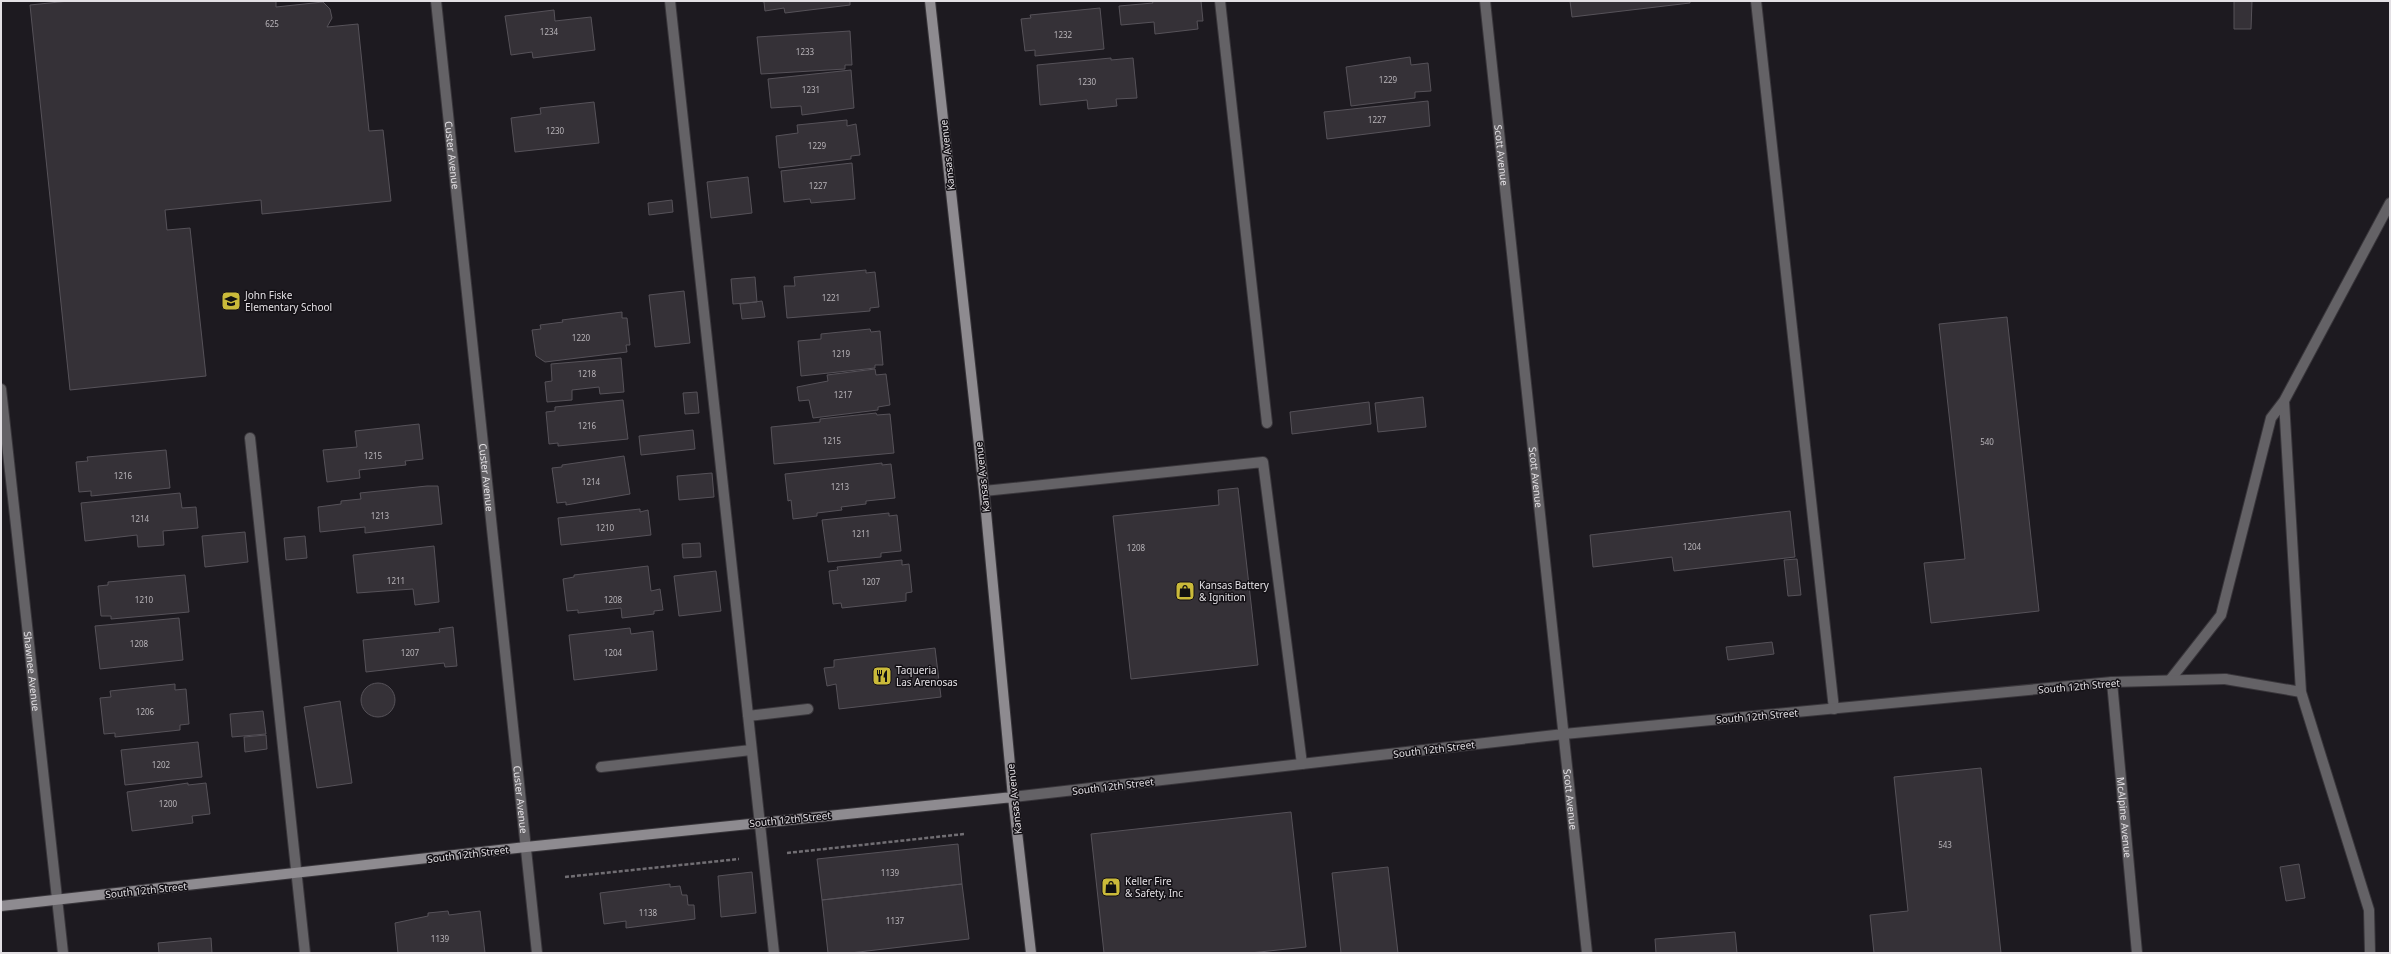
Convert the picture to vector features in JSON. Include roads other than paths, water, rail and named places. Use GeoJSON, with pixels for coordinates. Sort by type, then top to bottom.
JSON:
{"type":"FeatureCollection","features":[{"type":"Feature","properties":{"kind":"street","name":"Custer Avenue"},"geometry":{"type":"LineString","coordinates":[[436,1],[537,953]]}},
{"type":"Feature","properties":{"kind":"street"},"geometry":{"type":"LineString","coordinates":[[670,1],[774,953]]}},
{"type":"Feature","properties":{"kind":"street","name":"Kansas Avenue"},"geometry":{"type":"LineString","coordinates":[[930,1],[984,491],[1013,797],[1031,953]]}},
{"type":"Feature","properties":{"kind":"street"},"geometry":{"type":"LineString","coordinates":[[1220,1],[1267,422]]}},
{"type":"Feature","properties":{"kind":"street","name":"Scott Avenue"},"geometry":{"type":"LineString","coordinates":[[1485,1],[1587,953]]}},
{"type":"Feature","properties":{"kind":"street"},"geometry":{"type":"LineString","coordinates":[[1756,1],[1834,709]]}},
{"type":"Feature","properties":{"kind":"street"},"geometry":{"type":"LineString","coordinates":[[2170,680],[2221,615],[2271,418],[2284,402],[2390,204]]}},
{"type":"Feature","properties":{"kind":"street","name":"Shawnee Avenue"},"geometry":{"type":"LineString","coordinates":[[1,389],[63,953]]}},
{"type":"Feature","properties":{"kind":"street"},"geometry":{"type":"LineString","coordinates":[[2284,402],[2301,692],[2369,910],[2370,953]]}},
{"type":"Feature","properties":{"kind":"street"},"geometry":{"type":"LineString","coordinates":[[250,438],[305,953]]}},
{"type":"Feature","properties":{"kind":"street"},"geometry":{"type":"LineString","coordinates":[[984,491],[1263,462],[1302,764]]}},
{"type":"Feature","properties":{"kind":"street","name":"South 12th Street"},"geometry":{"type":"LineString","coordinates":[[1,906],[58,901],[526,847],[1013,797],[1564,734],[2112,682],[2225,679],[2301,692]]}},
{"type":"Feature","properties":{"kind":"street","name":"McAlpine Avenue"},"geometry":{"type":"LineString","coordinates":[[2112,682],[2137,953]]}},
{"type":"Feature","properties":{"kind":"street"},"geometry":{"type":"LineString","coordinates":[[748,716],[808,709]]}},
{"type":"Feature","properties":{"kind":"street"},"geometry":{"type":"LineString","coordinates":[[601,767],[751,750]]}},
{"type":"Feature","properties":{"kind":"place","name":"John Fiske Elementary School"},"geometry":{"type":"Point","coordinates":[231,301]}},
{"type":"Feature","properties":{"kind":"place","name":"Kansas Battery & Ignition"},"geometry":{"type":"Point","coordinates":[1185,591]}},
{"type":"Feature","properties":{"kind":"place","name":"Taqueria Las Arenosas"},"geometry":{"type":"Point","coordinates":[882,676]}},
{"type":"Feature","properties":{"kind":"place","name":"Keller Fire & Safety, Inc"},"geometry":{"type":"Point","coordinates":[1111,887]}}]}
